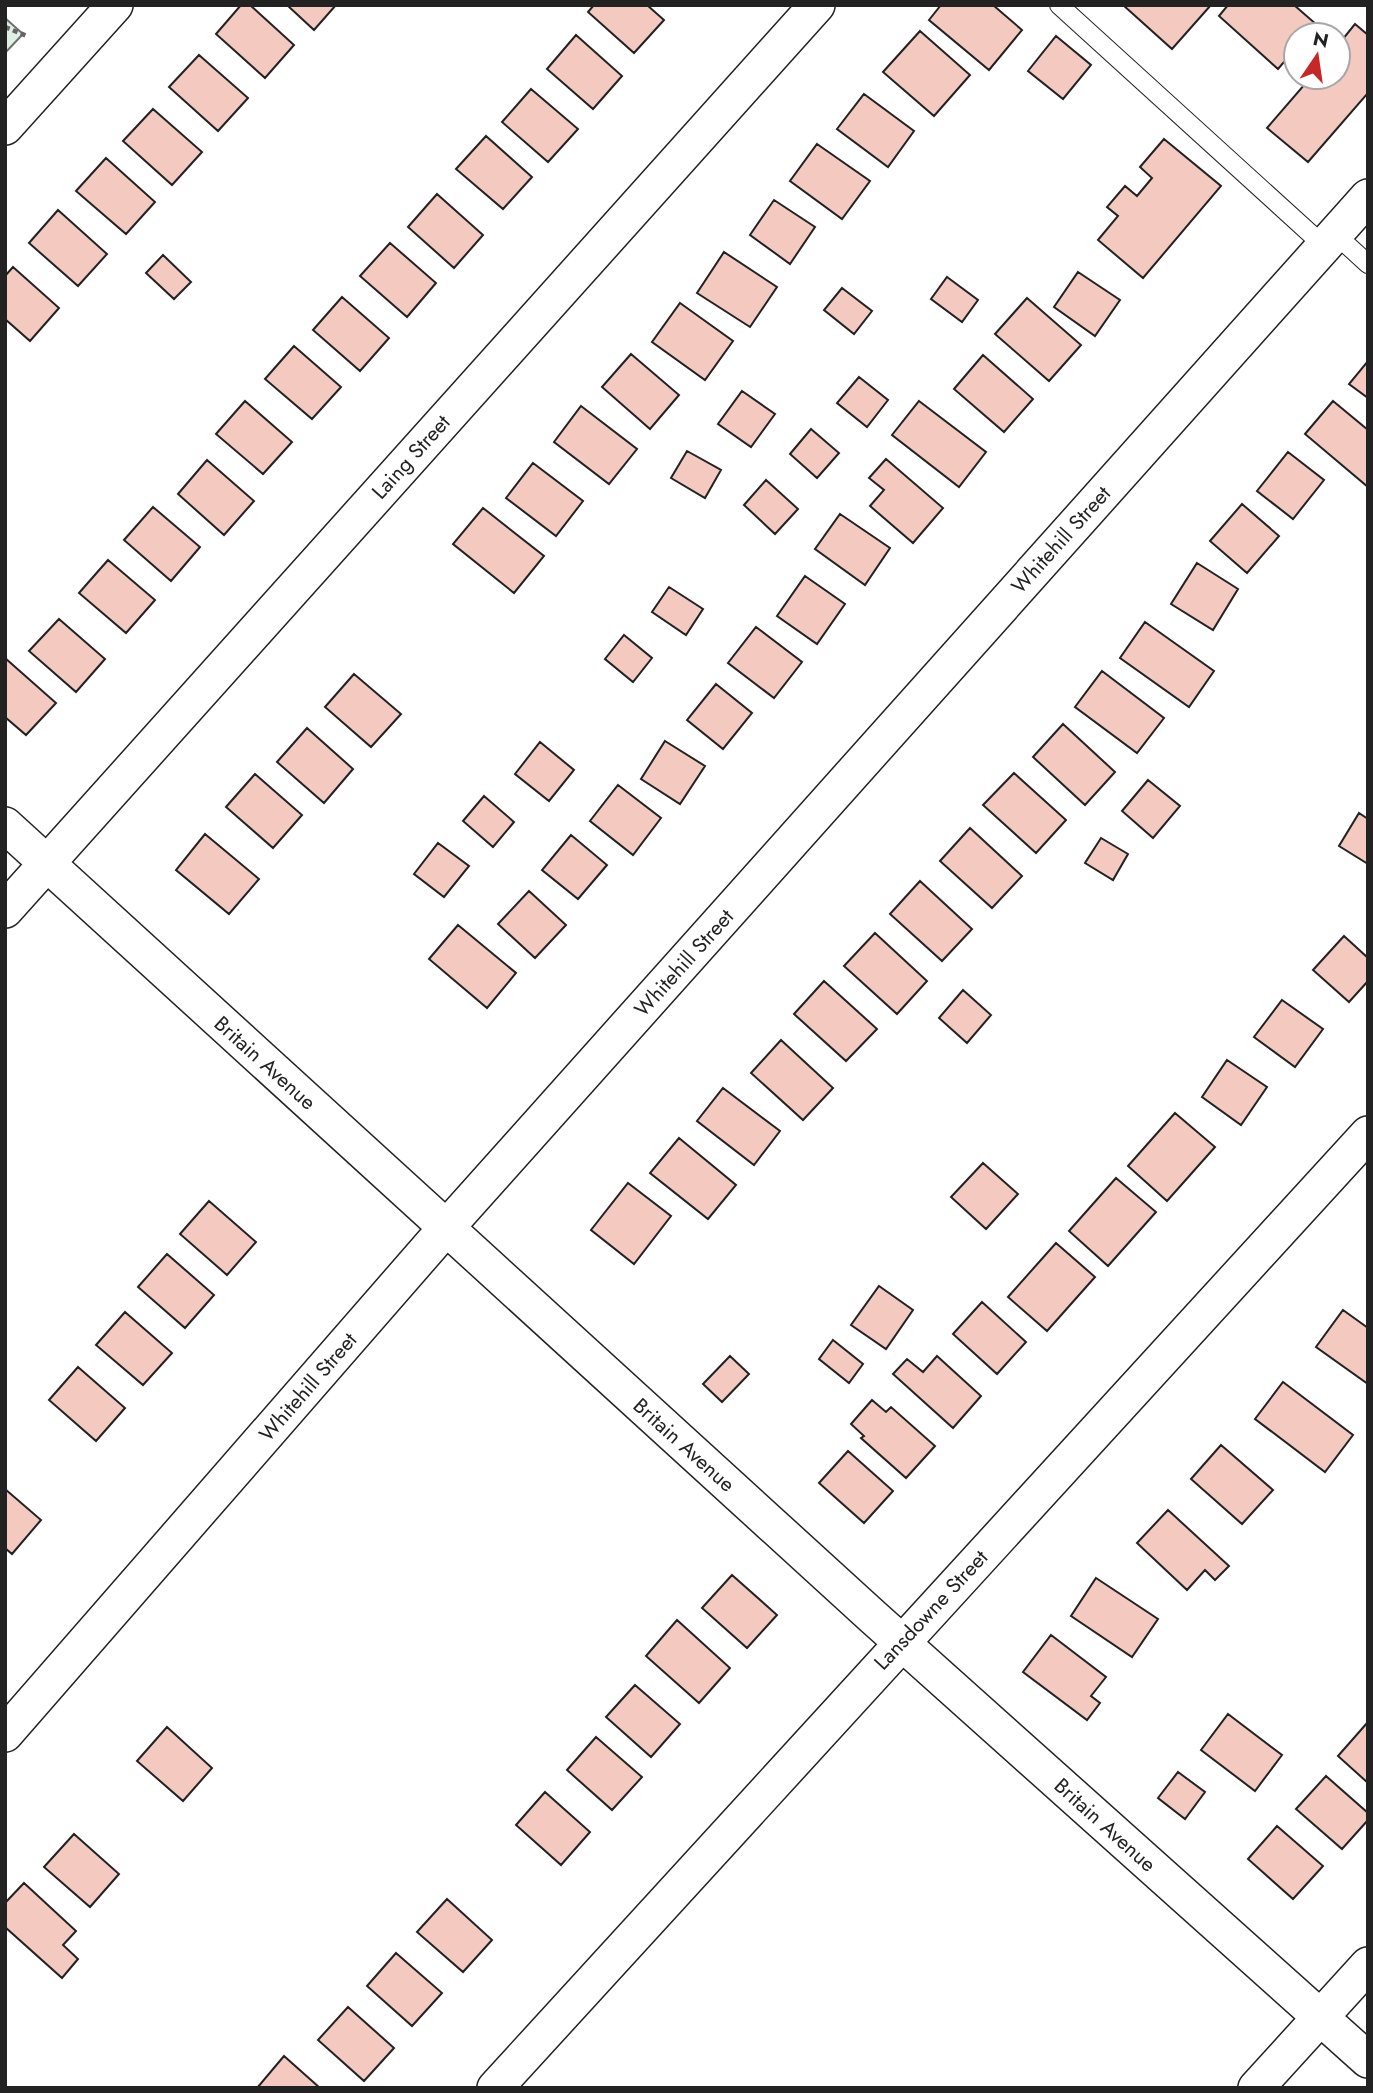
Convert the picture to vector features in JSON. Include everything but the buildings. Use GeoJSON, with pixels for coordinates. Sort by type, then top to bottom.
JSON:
{"type":"FeatureCollection","features":[{"type":"Feature","properties":{"kind":"street"},"geometry":{"type":"LineString","coordinates":[[5,127],[115,5]]}},
{"type":"Feature","properties":{"kind":"street","name":"Laing Street"},"geometry":{"type":"LineString","coordinates":[[5,910],[817,5]]}},
{"type":"Feature","properties":{"kind":"street","name":"Whitehill Street"},"geometry":{"type":"LineString","coordinates":[[5,1734],[446,1228],[1368,197]]}},
{"type":"Feature","properties":{"kind":"street","name":"Britain Avenue"},"geometry":{"type":"LineString","coordinates":[[5,825],[902,1642],[1368,2060]]}},
{"type":"Feature","properties":{"kind":"street","name":"Lansdowne Street"},"geometry":{"type":"LineString","coordinates":[[495,2088],[1368,1134]]}},
{"type":"Feature","properties":{"kind":"street"},"geometry":{"type":"LineString","coordinates":[[1256,2088],[1368,1965]]}},
{"type":"Feature","properties":{"kind":"lane"},"geometry":{"type":"LineString","coordinates":[[1059,5],[1329,240],[1368,264]]}},
{"type":"Feature","properties":{"kind":"path"},"geometry":{"type":"LineString","coordinates":[[5,27],[27,36]]}},
{"type":"Feature","properties":{"kind":"green space"},"geometry":{"type":"Polygon","coordinates":[[[5,18],[23,34],[5,53],[5,18]]]}}]}
